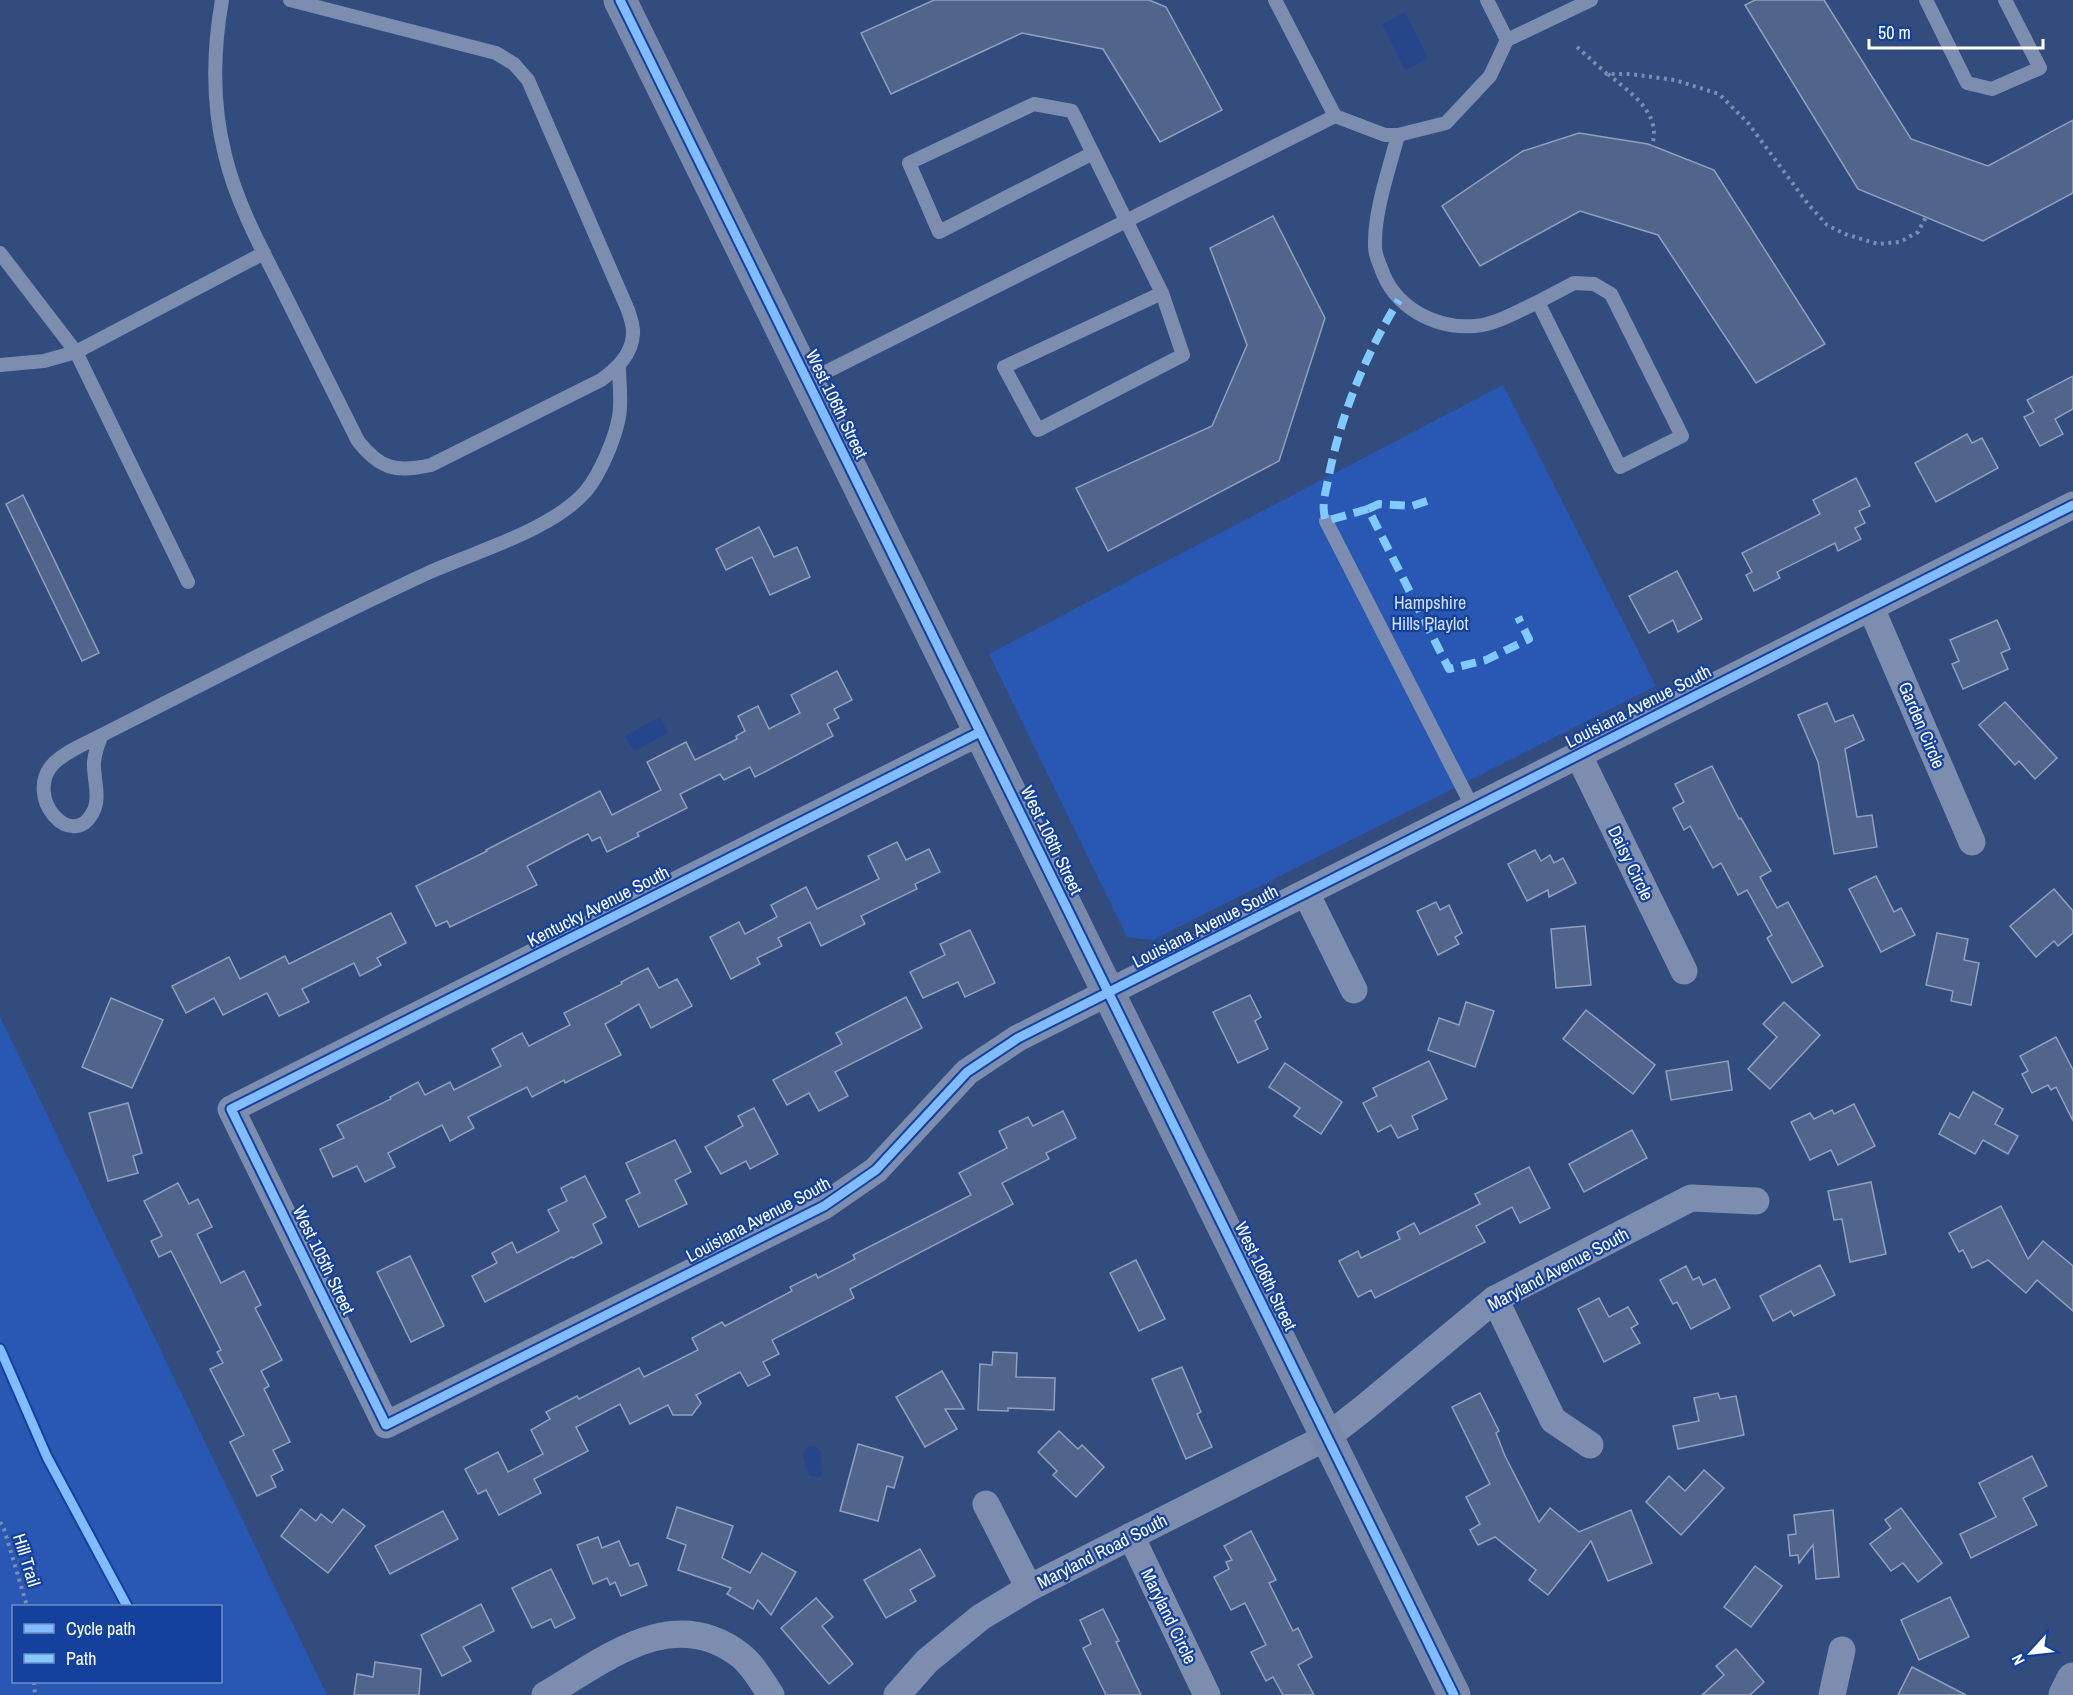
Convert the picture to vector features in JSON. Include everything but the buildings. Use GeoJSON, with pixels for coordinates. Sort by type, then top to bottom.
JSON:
{"type":"FeatureCollection","features":[{"type":"Feature","properties":{"kind":"street","name":"West 106th Street"},"geometry":{"type":"LineString","coordinates":[[620,0],[1454,1695]]}},
{"type":"Feature","properties":{"kind":"street","name":"Louisiana Avenue South"},"geometry":{"type":"LineString","coordinates":[[386,1425],[824,1206],[876,1170],[967,1072],[1018,1038],[2073,505]]}},
{"type":"Feature","properties":{"kind":"street","name":"Garden Circle"},"geometry":{"type":"LineString","coordinates":[[1871,609],[1972,842]]}},
{"type":"Feature","properties":{"kind":"street","name":"Kentucky Avenue South"},"geometry":{"type":"LineString","coordinates":[[231,1109],[980,732]]}},
{"type":"Feature","properties":{"kind":"street","name":"Daisy Circle"},"geometry":{"type":"LineString","coordinates":[[1578,754],[1684,971]]}},
{"type":"Feature","properties":{"kind":"street"},"geometry":{"type":"LineString","coordinates":[[1306,893],[1354,990]]}},
{"type":"Feature","properties":{"kind":"street","name":"West 105th Street"},"geometry":{"type":"LineString","coordinates":[[231,1109],[386,1425]]}},
{"type":"Feature","properties":{"kind":"street","name":"Maryland Avenue South"},"geometry":{"type":"LineString","coordinates":[[1327,1437],[1495,1299],[1691,1198],[1756,1202]]}},
{"type":"Feature","properties":{"kind":"street"},"geometry":{"type":"LineString","coordinates":[[1495,1299],[1553,1420],[1590,1445]]}},
{"type":"Feature","properties":{"kind":"street","name":"Maryland Road South"},"geometry":{"type":"LineString","coordinates":[[897,1695],[927,1661],[981,1617],[1029,1588],[1327,1437]]}},
{"type":"Feature","properties":{"kind":"street"},"geometry":{"type":"LineString","coordinates":[[986,1504],[1029,1588]]}},
{"type":"Feature","properties":{"kind":"street","name":"Maryland Circle"},"geometry":{"type":"LineString","coordinates":[[1131,1536],[1207,1695]]}},
{"type":"Feature","properties":{"kind":"street"},"geometry":{"type":"LineString","coordinates":[[545,1695],[632,1645],[660,1635],[689,1634],[718,1641],[742,1657],[771,1695]]}},
{"type":"Feature","properties":{"kind":"street"},"geometry":{"type":"LineString","coordinates":[[1832,1695],[1842,1650]]}},
{"type":"Feature","properties":{"kind":"street"},"geometry":{"type":"LineString","coordinates":[[2064,1695],[2073,1679]]}},
{"type":"Feature","properties":{"kind":"lane"},"geometry":{"type":"LineString","coordinates":[[222,0],[215,68],[218,111],[225,155],[243,208],[264,253],[358,441],[371,456],[390,467],[410,470],[431,465],[601,380],[619,367],[629,350],[633,333],[628,310],[528,80],[514,64],[496,53],[290,0]]}},
{"type":"Feature","properties":{"kind":"lane"},"geometry":{"type":"LineString","coordinates":[[1275,0],[1335,116],[1385,135],[1398,135],[1446,123],[1490,76],[1507,40],[1591,0]]}},
{"type":"Feature","properties":{"kind":"lane"},"geometry":{"type":"LineString","coordinates":[[1487,0],[1507,40]]}},
{"type":"Feature","properties":{"kind":"lane"},"geometry":{"type":"LineString","coordinates":[[1926,0],[1967,82],[1992,89],[2040,68],[2006,0]]}},
{"type":"Feature","properties":{"kind":"lane"},"geometry":{"type":"LineString","coordinates":[[1093,153],[939,232],[909,163],[1034,104],[1072,111],[1128,221],[1162,292],[1183,355],[1038,430],[1004,367],[1162,292]]}},
{"type":"Feature","properties":{"kind":"lane"},"geometry":{"type":"LineString","coordinates":[[808,381],[1335,116]]}},
{"type":"Feature","properties":{"kind":"lane"},"geometry":{"type":"LineString","coordinates":[[1398,135],[1375,227],[1374,250],[1384,277],[1399,300],[1426,318],[1454,326],[1475,326],[1495,322],[1574,283],[1594,284],[1611,294],[1682,436],[1620,467],[1538,302]]}},
{"type":"Feature","properties":{"kind":"lane"},"geometry":{"type":"LineString","coordinates":[[0,365],[44,361],[76,352],[264,253]]}},
{"type":"Feature","properties":{"kind":"lane"},"geometry":{"type":"LineString","coordinates":[[2,260],[76,352],[188,582]]}},
{"type":"Feature","properties":{"kind":"lane"},"geometry":{"type":"LineString","coordinates":[[102,735],[94,760],[96,807],[85,821],[76,825],[60,823],[45,804],[44,791],[46,777],[53,764],[70,751],[293,638],[430,572],[534,528],[563,511],[586,490],[605,458],[620,416],[619,367]]}},
{"type":"Feature","properties":{"kind":"lane"},"geometry":{"type":"LineString","coordinates":[[1326,521],[1473,808]]}},
{"type":"Feature","properties":{"kind":"path"},"geometry":{"type":"LineString","coordinates":[[1577,46],[1647,107],[1655,136],[1652,146]]}},
{"type":"Feature","properties":{"kind":"path"},"geometry":{"type":"LineString","coordinates":[[1607,74],[1630,74],[1675,80],[1719,94],[1748,123],[1827,225],[1845,234],[1878,243],[1900,242],[1918,232],[1926,217]]}},
{"type":"Feature","properties":{"kind":"green space","name":"Hampshire Hills Playlot"},"geometry":{"type":"Polygon","coordinates":[[[1503,385],[1656,686],[1153,940],[1127,937],[989,654],[1503,385]]]}},
{"type":"Feature","properties":{"kind":"green space"},"geometry":{"type":"Polygon","coordinates":[[[0,1017],[327,1695],[0,1695],[0,1017]]]}},
{"type":"Feature","properties":{"kind":"shaded area"},"geometry":{"type":"Polygon","coordinates":[[[1405,12],[1428,58],[1405,70],[1382,24],[1405,12]]]}},
{"type":"Feature","properties":{"kind":"shaded area"},"geometry":{"type":"Polygon","coordinates":[[[660,717],[668,733],[634,751],[625,736],[660,717]]]}},
{"type":"Feature","properties":{"kind":"shaded area"},"geometry":{"type":"Polygon","coordinates":[[[808,1446],[817,1447],[821,1452],[821,1476],[810,1476],[806,1469],[803,1454],[808,1446]]]}},
{"type":"Feature","properties":{"kind":"marked path"},"geometry":{"type":"LineString","coordinates":[[1368,509],[1326,521],[1325,496],[1339,433],[1355,387],[1375,342],[1399,300]]}},
{"type":"Feature","properties":{"kind":"marked path"},"geometry":{"type":"LineString","coordinates":[[1427,501],[1412,506],[1379,504],[1368,509],[1449,669],[1486,660],[1529,639],[1518,617]]}},
{"type":"Feature","properties":{"kind":"cycle path"},"geometry":{"type":"LineString","coordinates":[[620,0],[1454,1695]]}},
{"type":"Feature","properties":{"kind":"cycle path"},"geometry":{"type":"LineString","coordinates":[[980,732],[231,1109],[386,1425],[824,1206],[876,1170],[967,1072],[1018,1038],[2073,505]]}},
{"type":"Feature","properties":{"kind":"cycle path"},"geometry":{"type":"LineString","coordinates":[[0,1349],[47,1457],[126,1605]]}}]}
